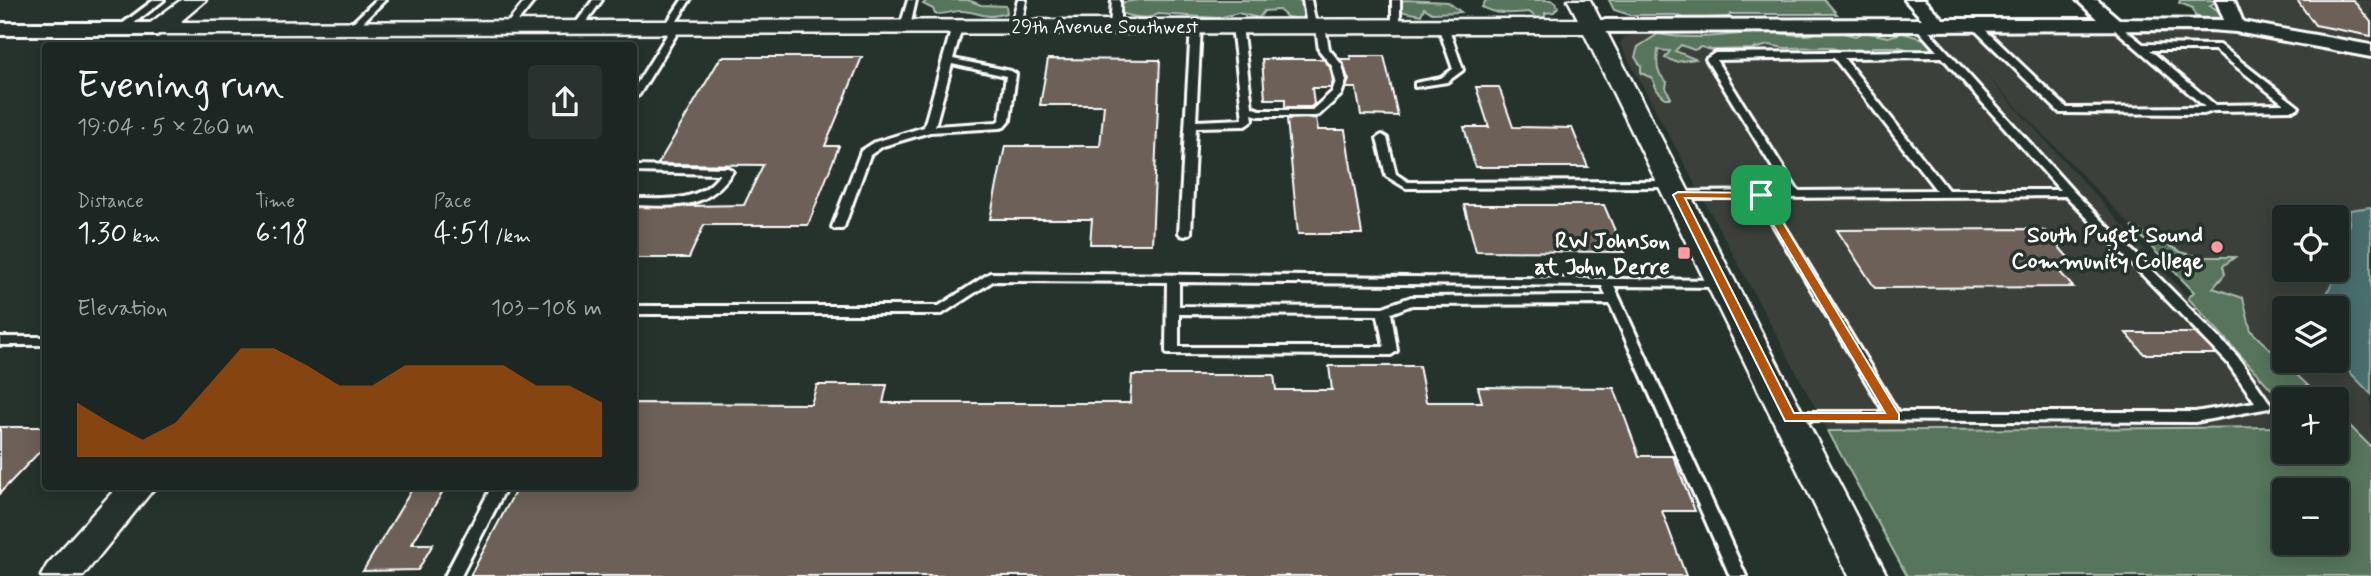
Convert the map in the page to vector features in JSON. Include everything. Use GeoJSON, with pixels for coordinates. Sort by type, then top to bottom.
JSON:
{"type":"FeatureCollection","features":[{"type":"Feature","properties":{"kind":"street"},"geometry":{"type":"LineString","coordinates":[[157,29],[195,0]]}},
{"type":"Feature","properties":{"kind":"street"},"geometry":{"type":"LineString","coordinates":[[1914,0],[1928,24]]}},
{"type":"Feature","properties":{"kind":"street"},"geometry":{"type":"LineString","coordinates":[[2086,0],[2113,24]]}},
{"type":"Feature","properties":{"kind":"street"},"geometry":{"type":"LineString","coordinates":[[2225,0],[2236,26]]}},
{"type":"Feature","properties":{"kind":"street","name":"29th Avenue Southwest"},"geometry":{"type":"LineString","coordinates":[[0,29],[352,28],[511,33],[578,27],[1443,26],[1585,13],[1928,24],[2210,24],[2236,26],[2371,51]]}},
{"type":"Feature","properties":{"kind":"street"},"geometry":{"type":"LineString","coordinates":[[1585,13],[1868,576]]}},
{"type":"Feature","properties":{"kind":"street"},"geometry":{"type":"LineString","coordinates":[[60,576],[135,490]]}},
{"type":"Feature","properties":{"kind":"lane"},"geometry":{"type":"LineString","coordinates":[[121,29],[160,0]]}},
{"type":"Feature","properties":{"kind":"lane"},"geometry":{"type":"LineString","coordinates":[[352,28],[381,0]]}},
{"type":"Feature","properties":{"kind":"lane"},"geometry":{"type":"LineString","coordinates":[[511,33],[531,0]]}},
{"type":"Feature","properties":{"kind":"lane"},"geometry":{"type":"LineString","coordinates":[[578,27],[598,0]]}},
{"type":"Feature","properties":{"kind":"lane"},"geometry":{"type":"LineString","coordinates":[[637,90],[686,0]]}},
{"type":"Feature","properties":{"kind":"lane"},"geometry":{"type":"LineString","coordinates":[[905,27],[912,0]]}},
{"type":"Feature","properties":{"kind":"lane"},"geometry":{"type":"LineString","coordinates":[[1016,27],[1022,0]]}},
{"type":"Feature","properties":{"kind":"lane"},"geometry":{"type":"LineString","coordinates":[[1115,27],[1116,0]]}},
{"type":"Feature","properties":{"kind":"lane"},"geometry":{"type":"LineString","coordinates":[[1247,109],[1259,113],[1315,113],[1337,93],[1339,73],[1332,57],[1324,50],[1307,0]]}},
{"type":"Feature","properties":{"kind":"lane"},"geometry":{"type":"LineString","coordinates":[[1396,0],[1397,26]]}},
{"type":"Feature","properties":{"kind":"lane"},"geometry":{"type":"LineString","coordinates":[[1790,417],[2195,417],[2264,405],[2232,359],[2069,193],[1945,54],[1928,24]]}},
{"type":"Feature","properties":{"kind":"lane"},"geometry":{"type":"LineString","coordinates":[[1974,24],[2064,111],[2204,111],[2212,108],[2294,107],[2217,47],[2140,47]]}},
{"type":"Feature","properties":{"kind":"lane"},"geometry":{"type":"LineString","coordinates":[[2113,24],[2212,108]]}},
{"type":"Feature","properties":{"kind":"lane"},"geometry":{"type":"LineString","coordinates":[[1185,233],[1196,26]]}},
{"type":"Feature","properties":{"kind":"lane"},"geometry":{"type":"LineString","coordinates":[[1191,124],[1245,123],[1248,120],[1237,26]]}},
{"type":"Feature","properties":{"kind":"lane"},"geometry":{"type":"LineString","coordinates":[[1418,85],[1444,80],[1458,70],[1443,26]]}},
{"type":"Feature","properties":{"kind":"lane"},"geometry":{"type":"LineString","coordinates":[[929,129],[950,61],[957,27]]}},
{"type":"Feature","properties":{"kind":"lane"},"geometry":{"type":"LineString","coordinates":[[1795,195],[1711,59],[1715,56],[1945,54]]}},
{"type":"Feature","properties":{"kind":"lane"},"geometry":{"type":"LineString","coordinates":[[1837,55],[1945,194]]}},
{"type":"Feature","properties":{"kind":"lane"},"geometry":{"type":"LineString","coordinates":[[838,227],[865,153],[879,144],[929,129],[1000,125],[1005,120],[1011,74],[950,61]]}},
{"type":"Feature","properties":{"kind":"lane"},"geometry":{"type":"LineString","coordinates":[[1382,138],[1391,176],[1406,185],[1675,190],[1761,195],[2069,193]]}},
{"type":"Feature","properties":{"kind":"lane"},"geometry":{"type":"LineString","coordinates":[[637,169],[728,171],[719,187],[689,202],[637,202]]}},
{"type":"Feature","properties":{"kind":"lane"},"geometry":{"type":"LineString","coordinates":[[1761,195],[1894,417]]}},
{"type":"Feature","properties":{"kind":"lane"},"geometry":{"type":"LineString","coordinates":[[637,310],[943,310],[990,277],[1722,282]]}},
{"type":"Feature","properties":{"kind":"lane"},"geometry":{"type":"LineString","coordinates":[[1173,278],[1172,351],[1391,351],[1384,311]]}},
{"type":"Feature","properties":{"kind":"lane"},"geometry":{"type":"LineString","coordinates":[[1606,282],[1738,576]]}},
{"type":"Feature","properties":{"kind":"lane"},"geometry":{"type":"LineString","coordinates":[[1172,310],[1384,311],[1411,301],[1615,300]]}},
{"type":"Feature","properties":{"kind":"lane"},"geometry":{"type":"LineString","coordinates":[[0,341],[42,341]]}},
{"type":"Feature","properties":{"kind":"lane"},"geometry":{"type":"LineString","coordinates":[[453,576],[498,490]]}},
{"type":"Feature","properties":{"kind":"shaded area"},"geometry":{"type":"Polygon","coordinates":[[[2179,0],[2371,0],[2371,477],[2349,454],[2349,387],[2286,387],[2272,373],[2349,373],[2349,296],[2272,296],[2272,373],[1975,63],[2272,390],[2272,427],[1828,431],[1620,44],[1625,37],[1646,33],[2218,31],[2179,0]]]}},
{"type":"Feature","properties":{"kind":"green space"},"geometry":{"type":"Polygon","coordinates":[[[927,0],[968,0],[981,5],[1006,6],[1007,13],[988,16],[960,11],[935,14],[933,9],[923,4],[927,0]]]}},
{"type":"Feature","properties":{"kind":"green space"},"geometry":{"type":"Polygon","coordinates":[[[1299,0],[1309,9],[1301,19],[1287,17],[1279,10],[1264,11],[1259,18],[1238,13],[1218,18],[1158,14],[1143,17],[1116,11],[1124,2],[1299,0]]]}},
{"type":"Feature","properties":{"kind":"green space"},"geometry":{"type":"Polygon","coordinates":[[[1486,0],[1551,0],[1556,2],[1558,7],[1554,12],[1545,13],[1545,17],[1537,18],[1529,12],[1506,13],[1488,10],[1482,7],[1486,0]]]}},
{"type":"Feature","properties":{"kind":"green space"},"geometry":{"type":"Polygon","coordinates":[[[1609,0],[1825,0],[1837,14],[1731,14],[1728,17],[1686,19],[1677,15],[1630,15],[1614,10],[1609,0]]]}},
{"type":"Feature","properties":{"kind":"green space"},"geometry":{"type":"Polygon","coordinates":[[[2180,0],[2211,0],[2215,2],[2210,6],[2224,13],[2225,19],[2213,21],[2195,16],[2193,8],[2179,3],[2180,0]]]}},
{"type":"Feature","properties":{"kind":"green space"},"geometry":{"type":"Polygon","coordinates":[[[1399,2],[1448,2],[1461,12],[1432,13],[1424,8],[1421,15],[1398,11],[1399,2]]]}},
{"type":"Feature","properties":{"kind":"green space"},"geometry":{"type":"Polygon","coordinates":[[[1827,29],[1855,36],[1864,32],[1888,37],[1902,33],[1924,39],[1937,47],[1921,53],[1899,47],[1872,47],[1871,53],[1854,55],[1829,47],[1785,48],[1769,45],[1753,49],[1712,50],[1701,47],[1694,50],[1681,45],[1675,51],[1695,59],[1676,62],[1665,58],[1670,51],[1658,50],[1657,64],[1667,82],[1666,88],[1671,98],[1665,98],[1657,90],[1652,78],[1641,73],[1641,66],[1635,57],[1638,47],[1658,34],[1699,37],[1767,32],[1801,35],[1827,29]]]}},
{"type":"Feature","properties":{"kind":"green space"},"geometry":{"type":"Polygon","coordinates":[[[2132,227],[2181,252],[2199,257],[2235,257],[2223,266],[2225,274],[2213,288],[2243,298],[2251,331],[2272,351],[2272,373],[2295,373],[2309,387],[2272,387],[2272,390],[2188,298],[2194,292],[2132,227]]]}},
{"type":"Feature","properties":{"kind":"green space"},"geometry":{"type":"Polygon","coordinates":[[[2349,425],[2371,447],[2371,576],[1907,576],[1828,431],[2272,427],[2272,464],[2349,464],[2349,425]]]}},
{"type":"Feature","properties":{"kind":"water"},"geometry":{"type":"Polygon","coordinates":[[[2371,207],[2371,394],[2349,371],[2349,296],[2326,296],[2333,282],[2349,282],[2350,210],[2371,207]]]}},
{"type":"Feature","properties":{"kind":"building"},"geometry":{"type":"Polygon","coordinates":[[[2297,0],[2353,0],[2371,22],[2371,36],[2315,25],[2297,0]]]}},
{"type":"Feature","properties":{"kind":"building"},"geometry":{"type":"Polygon","coordinates":[[[1350,56],[1384,56],[1398,116],[1361,115],[1356,88],[1346,88],[1349,80],[1340,59],[1351,59],[1350,56]]]}},
{"type":"Feature","properties":{"kind":"building"},"geometry":{"type":"Polygon","coordinates":[[[721,57],[862,57],[825,146],[839,146],[808,225],[704,225],[689,258],[637,258],[637,207],[744,205],[763,165],[658,164],[721,57]]]}},
{"type":"Feature","properties":{"kind":"building"},"geometry":{"type":"Polygon","coordinates":[[[1048,59],[1160,60],[1152,244],[1090,244],[1092,219],[990,219],[1005,146],[1100,146],[1104,105],[1040,105],[1048,59]]]}},
{"type":"Feature","properties":{"kind":"building"},"geometry":{"type":"Polygon","coordinates":[[[1262,59],[1323,59],[1330,67],[1333,81],[1331,88],[1312,88],[1314,104],[1311,107],[1285,107],[1285,99],[1265,99],[1262,59]]]}},
{"type":"Feature","properties":{"kind":"building"},"geometry":{"type":"Polygon","coordinates":[[[1476,87],[1499,87],[1513,127],[1572,128],[1588,167],[1475,167],[1464,127],[1489,127],[1476,87]]]}},
{"type":"Feature","properties":{"kind":"building"},"geometry":{"type":"Polygon","coordinates":[[[1316,118],[1318,130],[1345,130],[1362,234],[1298,234],[1287,119],[1316,118]]]}},
{"type":"Feature","properties":{"kind":"building"},"geometry":{"type":"Polygon","coordinates":[[[1464,205],[1604,205],[1624,252],[1476,251],[1464,205]]]}},
{"type":"Feature","properties":{"kind":"building"},"geometry":{"type":"Polygon","coordinates":[[[1837,230],[2045,231],[2073,263],[2052,263],[2073,287],[1875,288],[1837,230]]]}},
{"type":"Feature","properties":{"kind":"building"},"geometry":{"type":"Polygon","coordinates":[[[2126,333],[2195,333],[2216,354],[2144,354],[2126,333]]]}},
{"type":"Feature","properties":{"kind":"building"},"geometry":{"type":"Polygon","coordinates":[[[1329,366],[1419,366],[1426,402],[1482,402],[1478,387],[1614,388],[1639,456],[1673,456],[1695,511],[1662,511],[1686,576],[470,576],[516,490],[637,490],[637,403],[811,404],[817,385],[887,385],[883,403],[1130,403],[1132,375],[1274,375],[1276,390],[1332,390],[1329,366]]]}},
{"type":"Feature","properties":{"kind":"building"},"geometry":{"type":"Polygon","coordinates":[[[0,427],[42,427],[42,449],[0,493],[0,427]]]}},
{"type":"Feature","properties":{"kind":"building"},"geometry":{"type":"Polygon","coordinates":[[[412,490],[444,490],[412,544],[433,544],[418,570],[363,571],[412,490]]]}},
{"type":"Feature","properties":{"kind":"place","name":"South Puget Sound Community College"},"geometry":{"type":"Point","coordinates":[2217,247]}},
{"type":"Feature","properties":{"kind":"place","name":"RW Johnson at John Derre"},"geometry":{"type":"Point","coordinates":[1684,253]}},
{"type":"Feature","properties":{"kind":"route"},"geometry":{"type":"LineString","coordinates":[[1678,195],[1761,195],[1866,369],[1894,417],[1790,417],[1678,195]]}}]}
